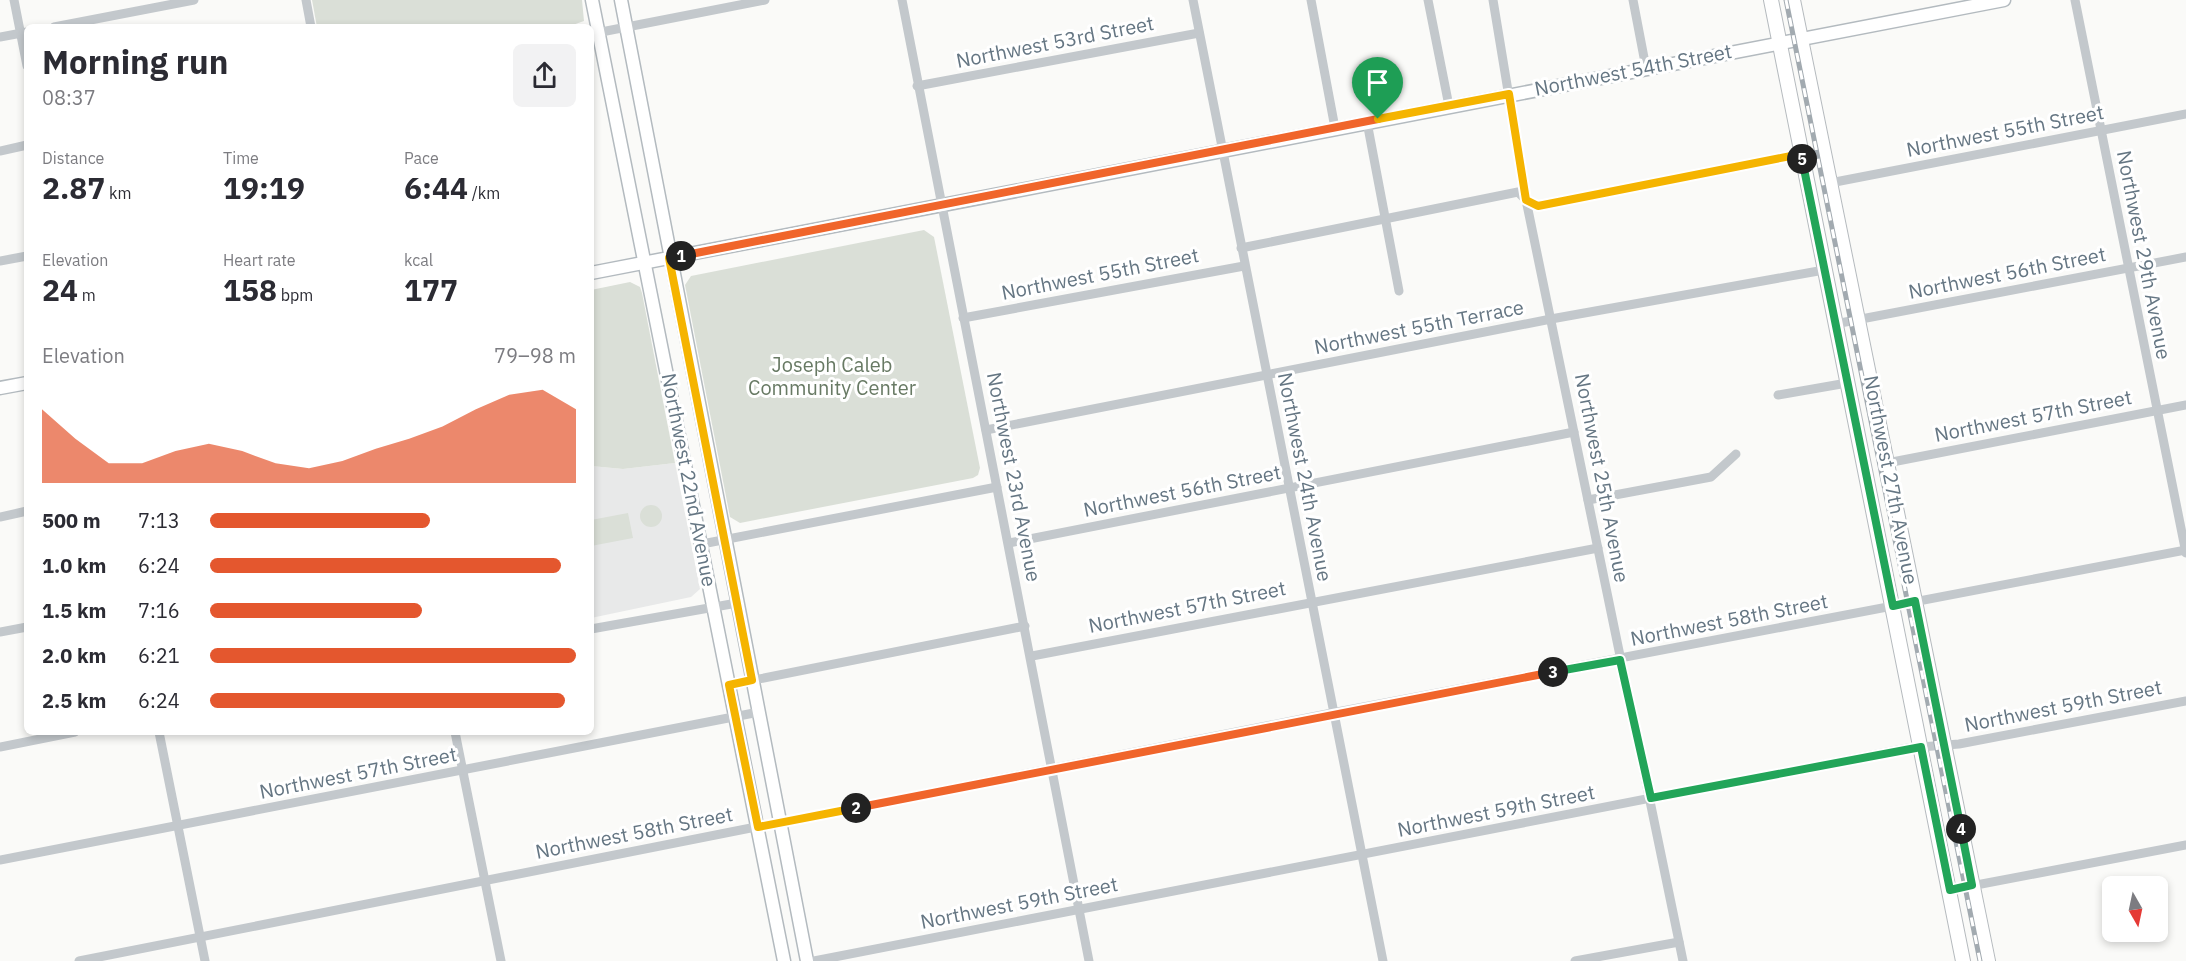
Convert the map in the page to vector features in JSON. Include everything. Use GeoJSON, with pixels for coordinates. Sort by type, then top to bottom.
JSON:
{"type":"FeatureCollection","features":[{"type":"Feature","properties":{"kind":"main road","name":"Northwest 22nd Avenue"},"geometry":{"type":"LineString","coordinates":[[592,0],[595,33],[647,263],[784,961]]}},
{"type":"Feature","properties":{"kind":"main road","name":"Northwest 22nd Avenue"},"geometry":{"type":"LineString","coordinates":[[621,0],[669,258],[807,961]]}},
{"type":"Feature","properties":{"kind":"main road","name":"Northwest 27th Avenue"},"geometry":{"type":"LineString","coordinates":[[1771,0],[1964,961]]}},
{"type":"Feature","properties":{"kind":"main road","name":"Northwest 27th Avenue"},"geometry":{"type":"LineString","coordinates":[[1793,0],[1988,961]]}},
{"type":"Feature","properties":{"kind":"main road","name":"Northwest 54th Street"},"geometry":{"type":"LineString","coordinates":[[594,272],[2004,0]]}},
{"type":"Feature","properties":{"kind":"main road"},"geometry":{"type":"LineString","coordinates":[[0,388],[24,384]]}},
{"type":"Feature","properties":{"kind":"street"},"geometry":{"type":"LineString","coordinates":[[0,38],[24,33],[14,0]]}},
{"type":"Feature","properties":{"kind":"street"},"geometry":{"type":"LineString","coordinates":[[70,24],[194,0]]}},
{"type":"Feature","properties":{"kind":"street"},"geometry":{"type":"LineString","coordinates":[[306,0],[310,24]]}},
{"type":"Feature","properties":{"kind":"street"},"geometry":{"type":"LineString","coordinates":[[595,33],[765,0]]}},
{"type":"Feature","properties":{"kind":"street","name":"Northwest 23rd Avenue"},"geometry":{"type":"LineString","coordinates":[[902,0],[917,86],[1032,656],[1089,961]]}},
{"type":"Feature","properties":{"kind":"street","name":"Northwest 24th Avenue"},"geometry":{"type":"LineString","coordinates":[[1193,0],[1240,248],[1383,961]]}},
{"type":"Feature","properties":{"kind":"street"},"geometry":{"type":"LineString","coordinates":[[1311,0],[1335,128]]}},
{"type":"Feature","properties":{"kind":"street"},"geometry":{"type":"LineString","coordinates":[[1428,0],[1449,106]]}},
{"type":"Feature","properties":{"kind":"street","name":"Northwest 25th Avenue"},"geometry":{"type":"LineString","coordinates":[[1493,0],[1526,200],[1683,961]]}},
{"type":"Feature","properties":{"kind":"street"},"geometry":{"type":"LineString","coordinates":[[1633,0],[1646,68]]}},
{"type":"Feature","properties":{"kind":"street","name":"Northwest 29th Avenue"},"geometry":{"type":"LineString","coordinates":[[2075,0],[2186,551]]}},
{"type":"Feature","properties":{"kind":"street","name":"Northwest 53rd Street"},"geometry":{"type":"LineString","coordinates":[[917,86],[1199,33]]}},
{"type":"Feature","properties":{"kind":"street","name":"Northwest 55th Street"},"geometry":{"type":"LineString","coordinates":[[1830,183],[2186,114]]}},
{"type":"Feature","properties":{"kind":"street"},"geometry":{"type":"LineString","coordinates":[[1367,122],[1399,291]]}},
{"type":"Feature","properties":{"kind":"street"},"geometry":{"type":"LineString","coordinates":[[0,151],[24,147]]}},
{"type":"Feature","properties":{"kind":"street"},"geometry":{"type":"LineString","coordinates":[[1240,248],[1518,192],[1526,200],[1538,206],[1801,154]]}},
{"type":"Feature","properties":{"kind":"street"},"geometry":{"type":"LineString","coordinates":[[0,261],[24,257]]}},
{"type":"Feature","properties":{"kind":"street","name":"Northwest 56th Street"},"geometry":{"type":"LineString","coordinates":[[1835,324],[2186,257]]}},
{"type":"Feature","properties":{"kind":"street","name":"Northwest 55th Street"},"geometry":{"type":"LineString","coordinates":[[963,318],[1244,266]]}},
{"type":"Feature","properties":{"kind":"street","name":"Northwest 55th Terrace"},"geometry":{"type":"LineString","coordinates":[[986,430],[1551,319],[1824,270]]}},
{"type":"Feature","properties":{"kind":"street"},"geometry":{"type":"LineString","coordinates":[[1778,395],[1847,382]]}},
{"type":"Feature","properties":{"kind":"street","name":"Northwest 57th Street"},"geometry":{"type":"LineString","coordinates":[[1887,463],[2186,405]]}},
{"type":"Feature","properties":{"kind":"street","name":"Northwest 56th Street"},"geometry":{"type":"LineString","coordinates":[[1009,543],[1574,432]]}},
{"type":"Feature","properties":{"kind":"street"},"geometry":{"type":"LineString","coordinates":[[1588,500],[1711,477],[1736,454]]}},
{"type":"Feature","properties":{"kind":"street"},"geometry":{"type":"LineString","coordinates":[[702,544],[998,488]]}},
{"type":"Feature","properties":{"kind":"street"},"geometry":{"type":"LineString","coordinates":[[0,517],[24,512]]}},
{"type":"Feature","properties":{"kind":"street","name":"Northwest 57th Street"},"geometry":{"type":"LineString","coordinates":[[1032,656],[1598,548]]}},
{"type":"Feature","properties":{"kind":"street","name":"Northwest 58th Street"},"geometry":{"type":"LineString","coordinates":[[79,961],[1054,770],[1332,713],[2186,551]]}},
{"type":"Feature","properties":{"kind":"street"},"geometry":{"type":"LineString","coordinates":[[594,628],[737,603]]}},
{"type":"Feature","properties":{"kind":"street"},"geometry":{"type":"LineString","coordinates":[[729,685],[1025,626]]}},
{"type":"Feature","properties":{"kind":"street"},"geometry":{"type":"LineString","coordinates":[[0,632],[24,628]]}},
{"type":"Feature","properties":{"kind":"street","name":"Northwest 59th Street"},"geometry":{"type":"LineString","coordinates":[[814,961],[1651,798],[1921,747],[1945,745],[2186,701]]}},
{"type":"Feature","properties":{"kind":"street","name":"Northwest 57th Street"},"geometry":{"type":"LineString","coordinates":[[0,860],[759,712]]}},
{"type":"Feature","properties":{"kind":"street"},"geometry":{"type":"LineString","coordinates":[[0,747],[60,735]]}},
{"type":"Feature","properties":{"kind":"street"},"geometry":{"type":"LineString","coordinates":[[160,735],[205,961]]}},
{"type":"Feature","properties":{"kind":"street"},"geometry":{"type":"LineString","coordinates":[[456,735],[501,961]]}},
{"type":"Feature","properties":{"kind":"street"},"geometry":{"type":"LineString","coordinates":[[1950,890],[2186,844]]}},
{"type":"Feature","properties":{"kind":"street"},"geometry":{"type":"LineString","coordinates":[[1575,961],[1679,942]]}},
{"type":"Feature","properties":{"kind":"shaded area"},"geometry":{"type":"Polygon","coordinates":[[[675,463],[700,589],[691,597],[594,617],[594,466],[623,469],[675,463]]]}},
{"type":"Feature","properties":{"kind":"green space"},"geometry":{"type":"Polygon","coordinates":[[[312,0],[582,0],[584,21],[576,24],[316,24],[312,0]]]}},
{"type":"Feature","properties":{"kind":"green space","name":"Joseph Caleb Community Center"},"geometry":{"type":"Polygon","coordinates":[[[924,230],[934,237],[980,468],[978,475],[973,478],[740,523],[730,517],[685,285],[691,276],[924,230]]]}},
{"type":"Feature","properties":{"kind":"green space"},"geometry":{"type":"Polygon","coordinates":[[[630,282],[640,287],[675,463],[623,469],[594,466],[594,289],[630,282]]]}},
{"type":"Feature","properties":{"kind":"green space"},"geometry":{"type":"Polygon","coordinates":[[[651,505],[659,508],[662,516],[659,524],[651,527],[643,524],[640,516],[643,508],[651,505]]]}},
{"type":"Feature","properties":{"kind":"green space"},"geometry":{"type":"Polygon","coordinates":[[[628,513],[633,538],[594,545],[594,519],[628,513]]]}},
{"type":"Feature","properties":{"kind":"railway"},"geometry":{"type":"LineString","coordinates":[[1786,0],[1980,961]]}},
{"type":"Feature","properties":{"kind":"route"},"geometry":{"type":"LineString","coordinates":[[1509,94],[1526,200],[1538,206],[1801,154],[1893,606],[1915,601],[1972,885],[1950,890],[1921,747],[1651,798],[1620,660],[1332,713],[758,827],[729,685],[752,680],[669,258],[1378,119],[1509,94]]}}]}
